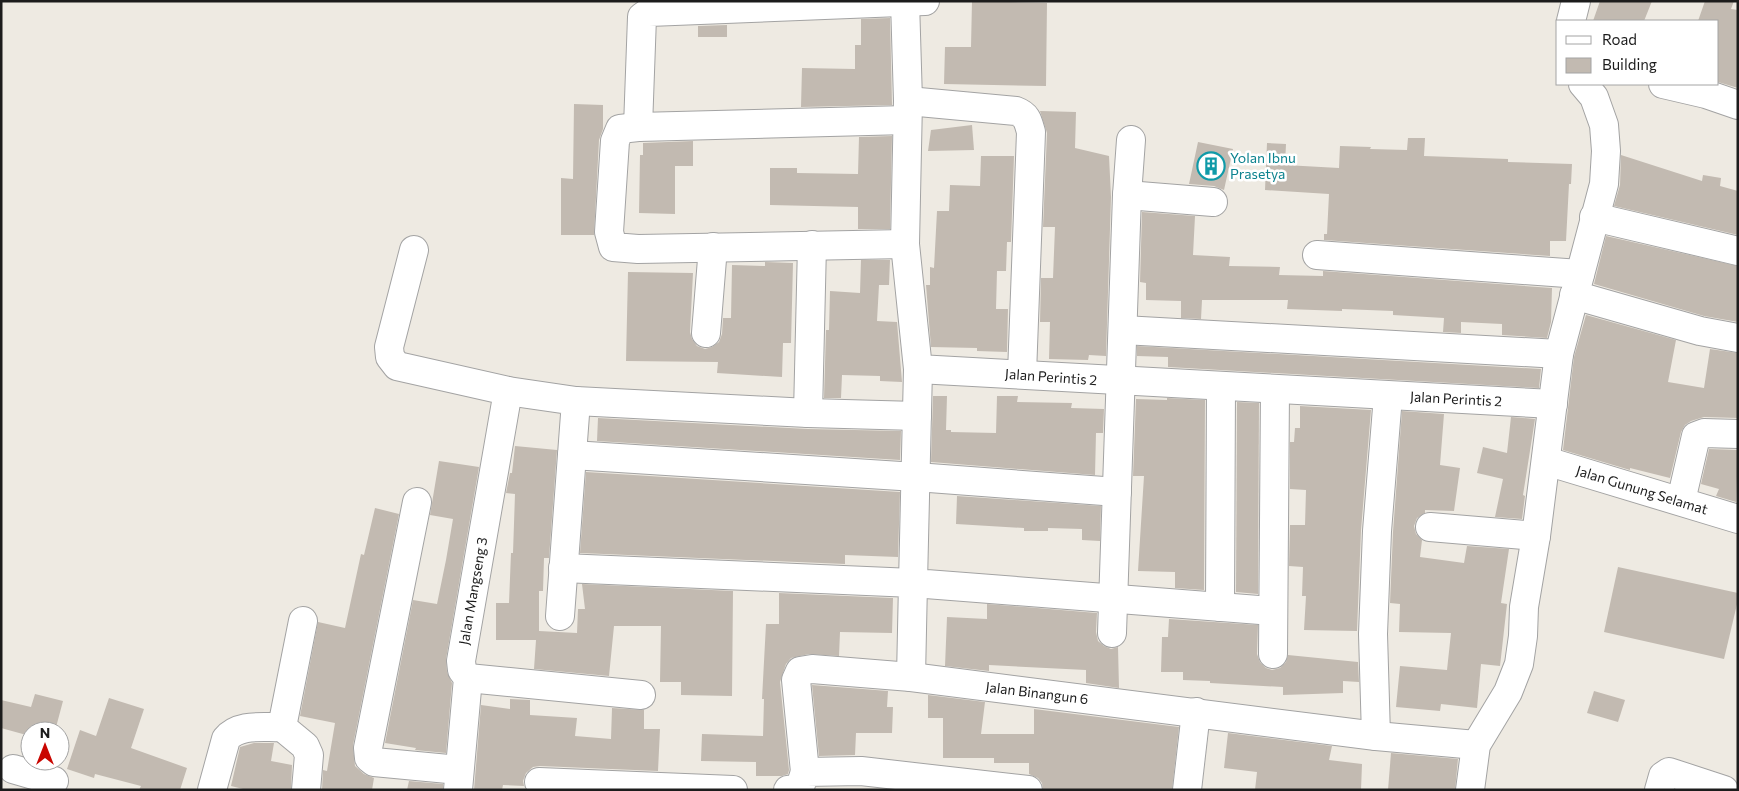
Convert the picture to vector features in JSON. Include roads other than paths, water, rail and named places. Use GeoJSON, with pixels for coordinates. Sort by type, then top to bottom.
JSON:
{"type":"FeatureCollection","features":[{"type":"Feature","properties":{"kind":"street"},"geometry":{"type":"LineString","coordinates":[[1571,20],[1576,1]]}},
{"type":"Feature","properties":{"kind":"street"},"geometry":{"type":"LineString","coordinates":[[638,127],[642,17],[648,12],[912,2],[905,244],[918,369],[911,677]]}},
{"type":"Feature","properties":{"kind":"street"},"geometry":{"type":"LineString","coordinates":[[1470,790],[1476,745],[1508,692],[1519,664],[1523,636],[1524,607],[1536,536],[1559,354],[1604,184],[1606,151],[1604,125],[1594,97],[1584,85]]}},
{"type":"Feature","properties":{"kind":"street"},"geometry":{"type":"LineString","coordinates":[[1667,85],[1706,94],[1738,105]]}},
{"type":"Feature","properties":{"kind":"street"},"geometry":{"type":"LineString","coordinates":[[905,244],[638,249],[614,246],[609,232],[615,141],[620,129],[638,127],[908,111],[1016,111],[1024,114],[1031,132],[1022,374]]}},
{"type":"Feature","properties":{"kind":"street"},"geometry":{"type":"LineString","coordinates":[[1112,633],[1127,196],[1131,140]]}},
{"type":"Feature","properties":{"kind":"street"},"geometry":{"type":"LineString","coordinates":[[1127,196],[1213,202]]}},
{"type":"Feature","properties":{"kind":"street"},"geometry":{"type":"LineString","coordinates":[[1594,218],[1738,251]]}},
{"type":"Feature","properties":{"kind":"street"},"geometry":{"type":"LineString","coordinates":[[808,413],[812,245]]}},
{"type":"Feature","properties":{"kind":"street"},"geometry":{"type":"LineString","coordinates":[[706,333],[713,247]]}},
{"type":"Feature","properties":{"kind":"street"},"geometry":{"type":"LineString","coordinates":[[414,250],[390,347],[390,357],[397,366],[508,391],[576,402],[917,416]]}},
{"type":"Feature","properties":{"kind":"street"},"geometry":{"type":"LineString","coordinates":[[1317,255],[1577,285],[1700,331],[1738,338]]}},
{"type":"Feature","properties":{"kind":"street"},"geometry":{"type":"LineString","coordinates":[[1123,330],[1559,354]]}},
{"type":"Feature","properties":{"kind":"street","name":"Jalan Perintis 2"},"geometry":{"type":"LineString","coordinates":[[918,369],[1022,374],[1121,382],[1553,404]]}},
{"type":"Feature","properties":{"kind":"street"},"geometry":{"type":"LineString","coordinates":[[1220,607],[1222,387]]}},
{"type":"Feature","properties":{"kind":"street"},"geometry":{"type":"LineString","coordinates":[[1273,654],[1275,390]]}},
{"type":"Feature","properties":{"kind":"street","name":"Jalan Mangseng 3"},"geometry":{"type":"LineString","coordinates":[[458,780],[468,678],[462,670],[461,661],[508,391]]}},
{"type":"Feature","properties":{"kind":"street"},"geometry":{"type":"LineString","coordinates":[[1376,736],[1373,634],[1377,532],[1388,396]]}},
{"type":"Feature","properties":{"kind":"street"},"geometry":{"type":"LineString","coordinates":[[560,616],[576,402]]}},
{"type":"Feature","properties":{"kind":"street"},"geometry":{"type":"LineString","coordinates":[[1681,501],[1696,436],[1704,434],[1738,434]]}},
{"type":"Feature","properties":{"kind":"street"},"geometry":{"type":"LineString","coordinates":[[572,455],[1117,492]]}},
{"type":"Feature","properties":{"kind":"street","name":"Jalan Gunung Selamat"},"geometry":{"type":"LineString","coordinates":[[1546,461],[1738,520]]}},
{"type":"Feature","properties":{"kind":"street"},"geometry":{"type":"LineString","coordinates":[[417,502],[368,748],[369,758],[374,762],[458,780]]}},
{"type":"Feature","properties":{"kind":"street"},"geometry":{"type":"LineString","coordinates":[[1430,527],[1536,536]]}},
{"type":"Feature","properties":{"kind":"street"},"geometry":{"type":"LineString","coordinates":[[563,568],[913,583],[1273,611]]}},
{"type":"Feature","properties":{"kind":"street"},"geometry":{"type":"LineString","coordinates":[[282,727],[303,621]]}},
{"type":"Feature","properties":{"kind":"street","name":"Jalan Binangun 6"},"geometry":{"type":"LineString","coordinates":[[797,781],[796,680],[800,671],[812,668],[911,677],[1376,736],[1476,745]]}},
{"type":"Feature","properties":{"kind":"street"},"geometry":{"type":"LineString","coordinates":[[468,678],[641,695]]}},
{"type":"Feature","properties":{"kind":"street"},"geometry":{"type":"LineString","coordinates":[[1187,790],[1196,712]]}},
{"type":"Feature","properties":{"kind":"street"},"geometry":{"type":"LineString","coordinates":[[212,790],[226,738],[231,732],[242,728],[282,727],[305,746],[309,755],[306,790]]}},
{"type":"Feature","properties":{"kind":"street"},"geometry":{"type":"LineString","coordinates":[[13,769],[55,777]]}},
{"type":"Feature","properties":{"kind":"street"},"geometry":{"type":"LineString","coordinates":[[1659,790],[1663,776],[1669,772],[1724,790]]}},
{"type":"Feature","properties":{"kind":"street"},"geometry":{"type":"LineString","coordinates":[[797,781],[860,781],[1028,790]]}},
{"type":"Feature","properties":{"kind":"street"},"geometry":{"type":"LineString","coordinates":[[539,782],[733,790]]}},
{"type":"Feature","properties":{"kind":"place","name":"Yolan Ibnu Prasetya"},"geometry":{"type":"Point","coordinates":[1211,166]}}]}
